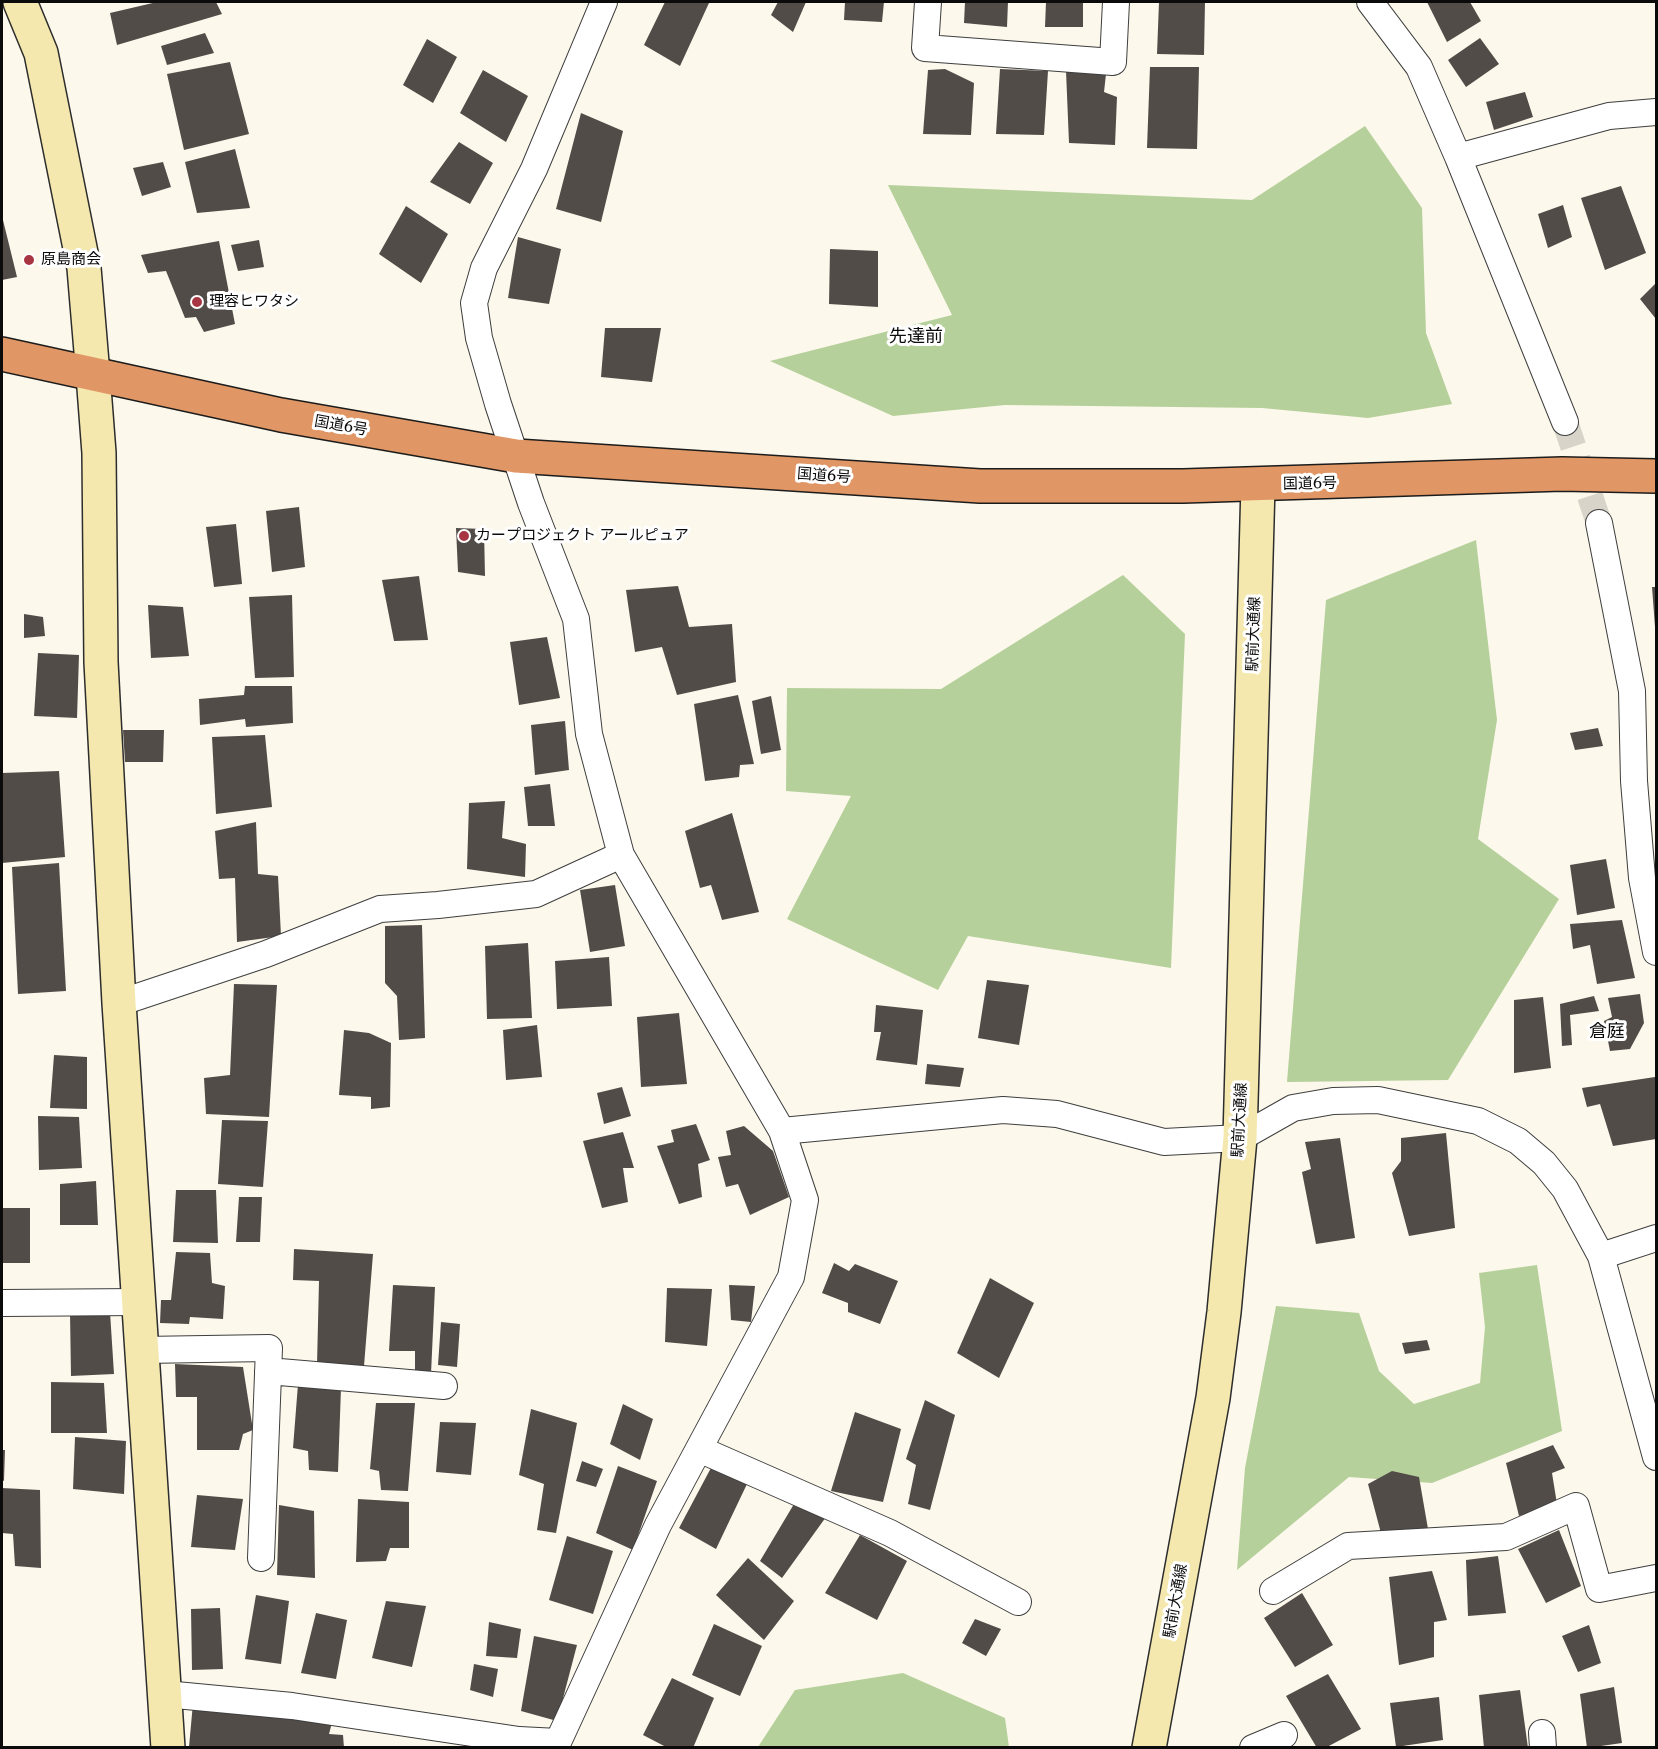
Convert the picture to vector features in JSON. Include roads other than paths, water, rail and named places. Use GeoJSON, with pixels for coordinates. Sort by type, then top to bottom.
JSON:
{"type":"FeatureCollection","features":[{"type":"Feature","properties":{"kind":"highway","name":"国道6号"},"geometry":{"type":"LineString","coordinates":[[2,354],[281,416],[516,456],[980,486],[1258,485],[1562,474],[1656,476]]}},
{"type":"Feature","properties":{"kind":"street"},"geometry":{"type":"LineString","coordinates":[[21,2],[41,53],[84,268],[99,453],[101,662],[119,1003],[168,1748]]}},
{"type":"Feature","properties":{"kind":"street"},"geometry":{"type":"LineString","coordinates":[[165,1694],[292,1706],[519,1740],[558,1742],[648,1546],[791,1277],[805,1200],[782,1131],[621,855],[589,734],[576,619],[547,548],[516,456],[482,349],[474,303],[484,268],[534,169],[604,2]]}},
{"type":"Feature","properties":{"kind":"street"},"geometry":{"type":"LineString","coordinates":[[928,2],[924,48],[1113,62],[1116,2]]}},
{"type":"Feature","properties":{"kind":"street"},"geometry":{"type":"LineString","coordinates":[[1370,2],[1419,67],[1458,157],[1565,422]]}},
{"type":"Feature","properties":{"kind":"street"},"geometry":{"type":"LineString","coordinates":[[1458,157],[1609,116],[1656,112]]}},
{"type":"Feature","properties":{"kind":"street","name":"駅前大通線"},"geometry":{"type":"LineString","coordinates":[[1149,1748],[1213,1398],[1224,1312],[1240,1138],[1258,485]]}},
{"type":"Feature","properties":{"kind":"street"},"geometry":{"type":"LineString","coordinates":[[1599,523],[1632,691],[1634,781],[1642,878],[1656,952]]}},
{"type":"Feature","properties":{"kind":"street"},"geometry":{"type":"LineString","coordinates":[[119,1003],[266,954],[380,909],[536,894],[621,855]]}},
{"type":"Feature","properties":{"kind":"street"},"geometry":{"type":"LineString","coordinates":[[782,1131],[1003,1110],[1057,1114],[1164,1142],[1240,1138],[1293,1108],[1333,1101],[1378,1100],[1478,1121],[1518,1141],[1544,1163],[1565,1189],[1601,1256],[1656,1457]]}},
{"type":"Feature","properties":{"kind":"street"},"geometry":{"type":"LineString","coordinates":[[1601,1256],[1656,1238]]}},
{"type":"Feature","properties":{"kind":"street"},"geometry":{"type":"LineString","coordinates":[[2,1303],[139,1302]]}},
{"type":"Feature","properties":{"kind":"street"},"geometry":{"type":"LineString","coordinates":[[142,1350],[269,1348],[261,1558]]}},
{"type":"Feature","properties":{"kind":"street"},"geometry":{"type":"LineString","coordinates":[[268,1371],[444,1386]]}},
{"type":"Feature","properties":{"kind":"street"},"geometry":{"type":"LineString","coordinates":[[699,1449],[890,1533],[1018,1602]]}},
{"type":"Feature","properties":{"kind":"street"},"geometry":{"type":"LineString","coordinates":[[1273,1591],[1348,1546],[1506,1537],[1576,1506],[1599,1589],[1656,1578]]}},
{"type":"Feature","properties":{"kind":"street"},"geometry":{"type":"LineString","coordinates":[[1253,1748],[1284,1735]]}},
{"type":"Feature","properties":{"kind":"tunnel"},"geometry":{"type":"LineString","coordinates":[[1565,422],[1599,523]]}},
{"type":"Feature","properties":{"kind":"place","name":"原島商会"},"geometry":{"type":"Point","coordinates":[29,260]}},
{"type":"Feature","properties":{"kind":"place","name":"理容ヒワタシ"},"geometry":{"type":"Point","coordinates":[197,302]}},
{"type":"Feature","properties":{"kind":"place","name":"カープロジェクト アールピュア"},"geometry":{"type":"Point","coordinates":[464,536]}},
{"type":"Feature","properties":{"kind":"district","name":"先達前"},"geometry":{"type":"Point","coordinates":[916,337]}},
{"type":"Feature","properties":{"kind":"district","name":"倉庭"},"geometry":{"type":"Point","coordinates":[1607,1032]}}]}
